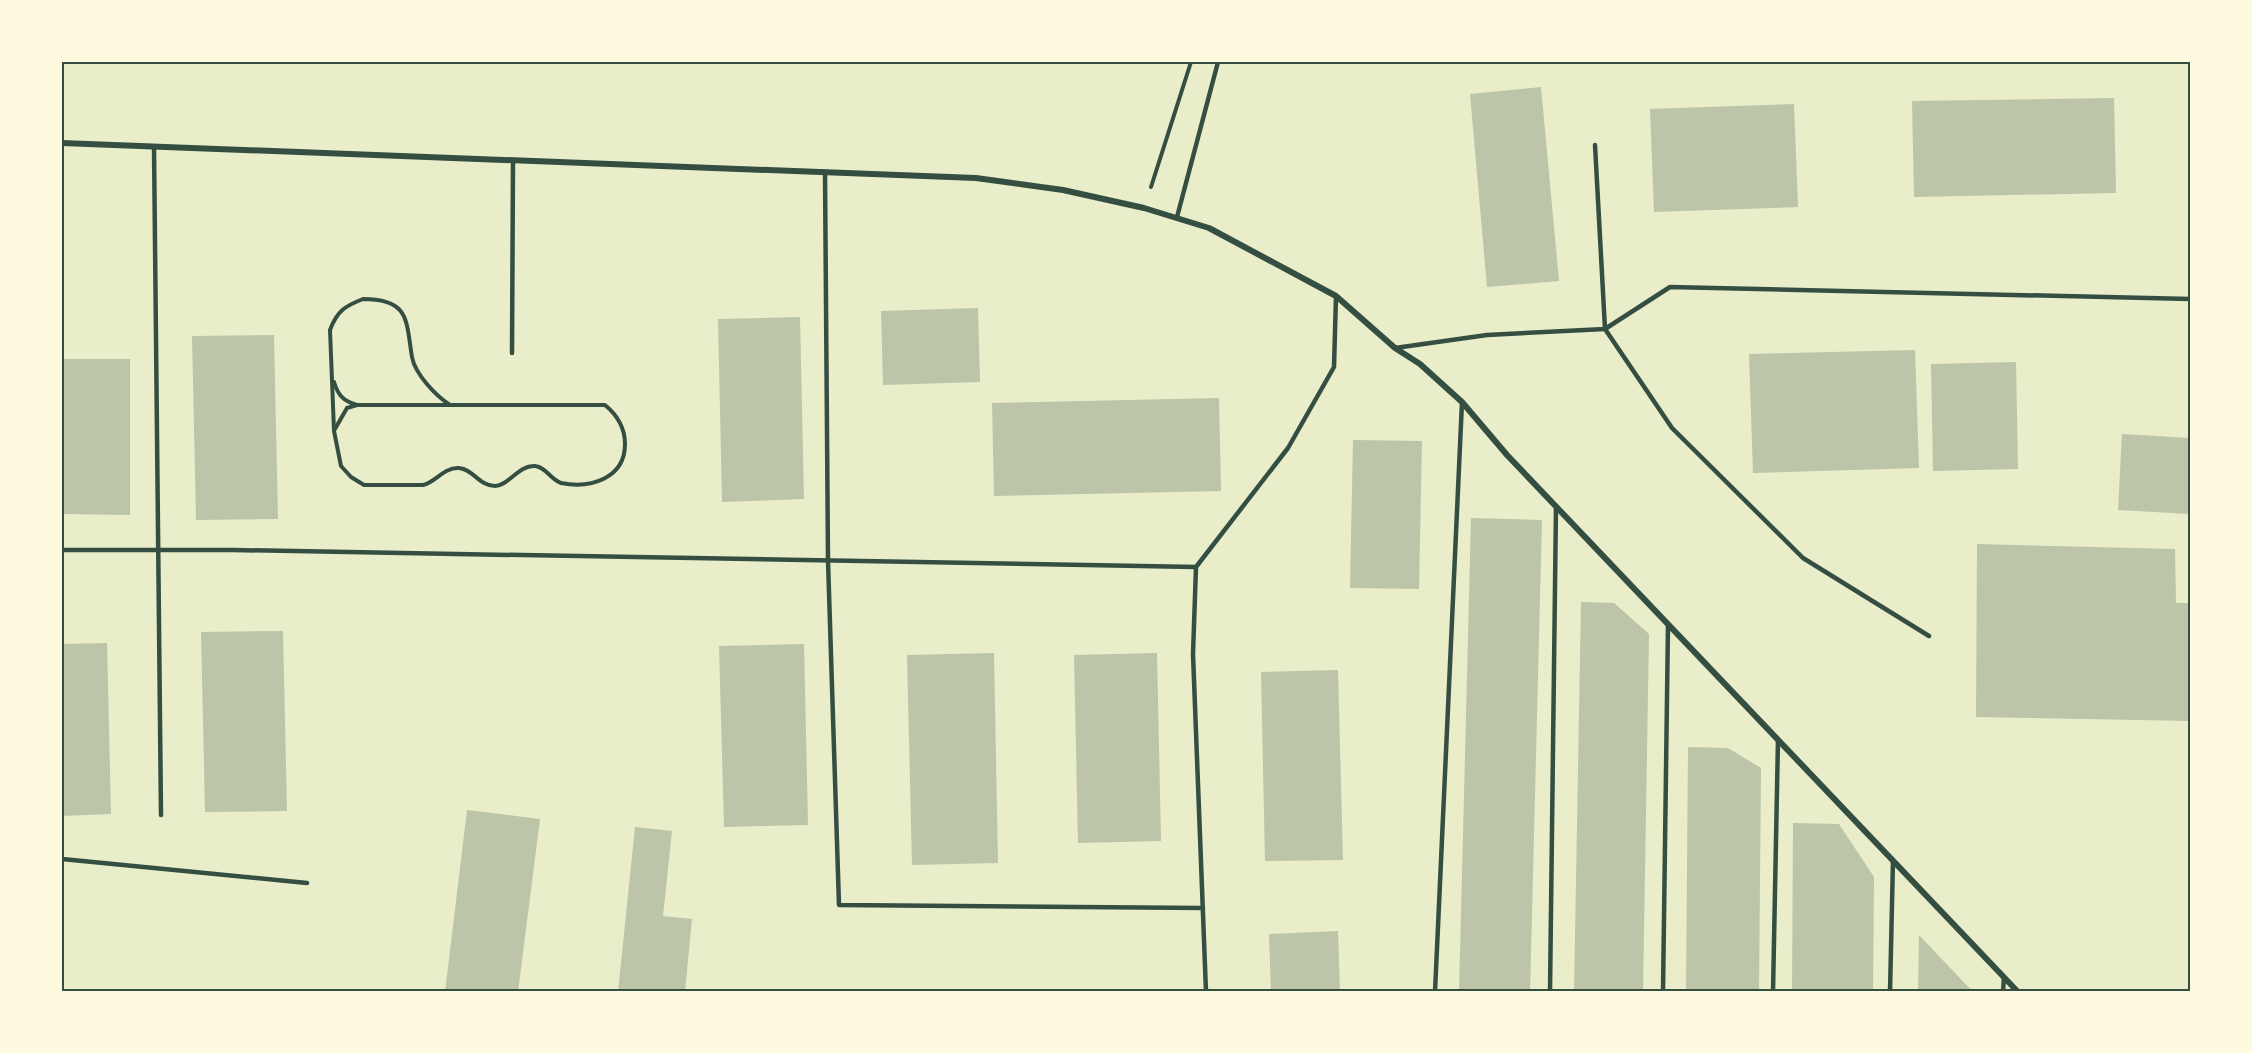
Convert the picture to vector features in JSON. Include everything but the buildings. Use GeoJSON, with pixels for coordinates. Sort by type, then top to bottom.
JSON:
{"type":"FeatureCollection","features":[{"type":"Feature","properties":{"kind":"street"},"geometry":{"type":"LineString","coordinates":[[62,143],[976,178],[1063,190],[1144,208],[1209,228],[1336,296],[1395,348],[1420,364],[1462,402],[1556,506],[2018,992]]}},
{"type":"Feature","properties":{"kind":"lane"},"geometry":{"type":"LineString","coordinates":[[1177,217],[1218,62]]}},
{"type":"Feature","properties":{"kind":"lane"},"geometry":{"type":"LineString","coordinates":[[1596,145],[1605,329],[1672,428],[1803,558],[1929,636]]}},
{"type":"Feature","properties":{"kind":"lane"},"geometry":{"type":"LineString","coordinates":[[154,147],[156,550],[161,815]]}},
{"type":"Feature","properties":{"kind":"lane"},"geometry":{"type":"LineString","coordinates":[[512,353],[513,160]]}},
{"type":"Feature","properties":{"kind":"lane"},"geometry":{"type":"LineString","coordinates":[[825,172],[828,561],[839,905],[1203,908]]}},
{"type":"Feature","properties":{"kind":"lane"},"geometry":{"type":"LineString","coordinates":[[1395,348],[1486,335],[1605,329],[1670,287],[2190,299]]}},
{"type":"Feature","properties":{"kind":"lane"},"geometry":{"type":"LineString","coordinates":[[1206,992],[1193,654],[1196,567],[1288,448],[1334,367],[1336,296]]}},
{"type":"Feature","properties":{"kind":"lane"},"geometry":{"type":"LineString","coordinates":[[1436,992],[1462,402]]}},
{"type":"Feature","properties":{"kind":"lane"},"geometry":{"type":"LineString","coordinates":[[1550,992],[1556,506]]}},
{"type":"Feature","properties":{"kind":"lane"},"geometry":{"type":"LineString","coordinates":[[62,550],[1196,567]]}},
{"type":"Feature","properties":{"kind":"lane"},"geometry":{"type":"LineString","coordinates":[[1663,992],[1668,624]]}},
{"type":"Feature","properties":{"kind":"lane"},"geometry":{"type":"LineString","coordinates":[[1773,992],[1778,739]]}},
{"type":"Feature","properties":{"kind":"lane"},"geometry":{"type":"LineString","coordinates":[[62,859],[307,883]]}},
{"type":"Feature","properties":{"kind":"lane"},"geometry":{"type":"LineString","coordinates":[[1890,992],[1893,860]]}},
{"type":"Feature","properties":{"kind":"lane"},"geometry":{"type":"LineString","coordinates":[[2003,992],[2004,976]]}},
{"type":"Feature","properties":{"kind":"path"},"geometry":{"type":"LineString","coordinates":[[1144,208],[1191,62]]}},
{"type":"Feature","properties":{"kind":"path"},"geometry":{"type":"LineString","coordinates":[[334,431],[346,408],[357,405],[450,405],[605,405],[615,414],[622,426],[625,436],[623,460],[608,477],[597,483],[560,483],[541,467],[532,466],[523,468],[503,484],[494,486],[485,484],[466,470],[458,468],[451,469],[431,483],[423,485],[364,484],[351,477],[341,466],[334,431],[330,330],[335,317],[344,306],[363,299],[380,299],[398,308],[411,336],[412,358],[417,370],[436,394],[450,405]]}},
{"type":"Feature","properties":{"kind":"path"},"geometry":{"type":"LineString","coordinates":[[332,378],[338,393],[345,401],[357,405]]}}]}
